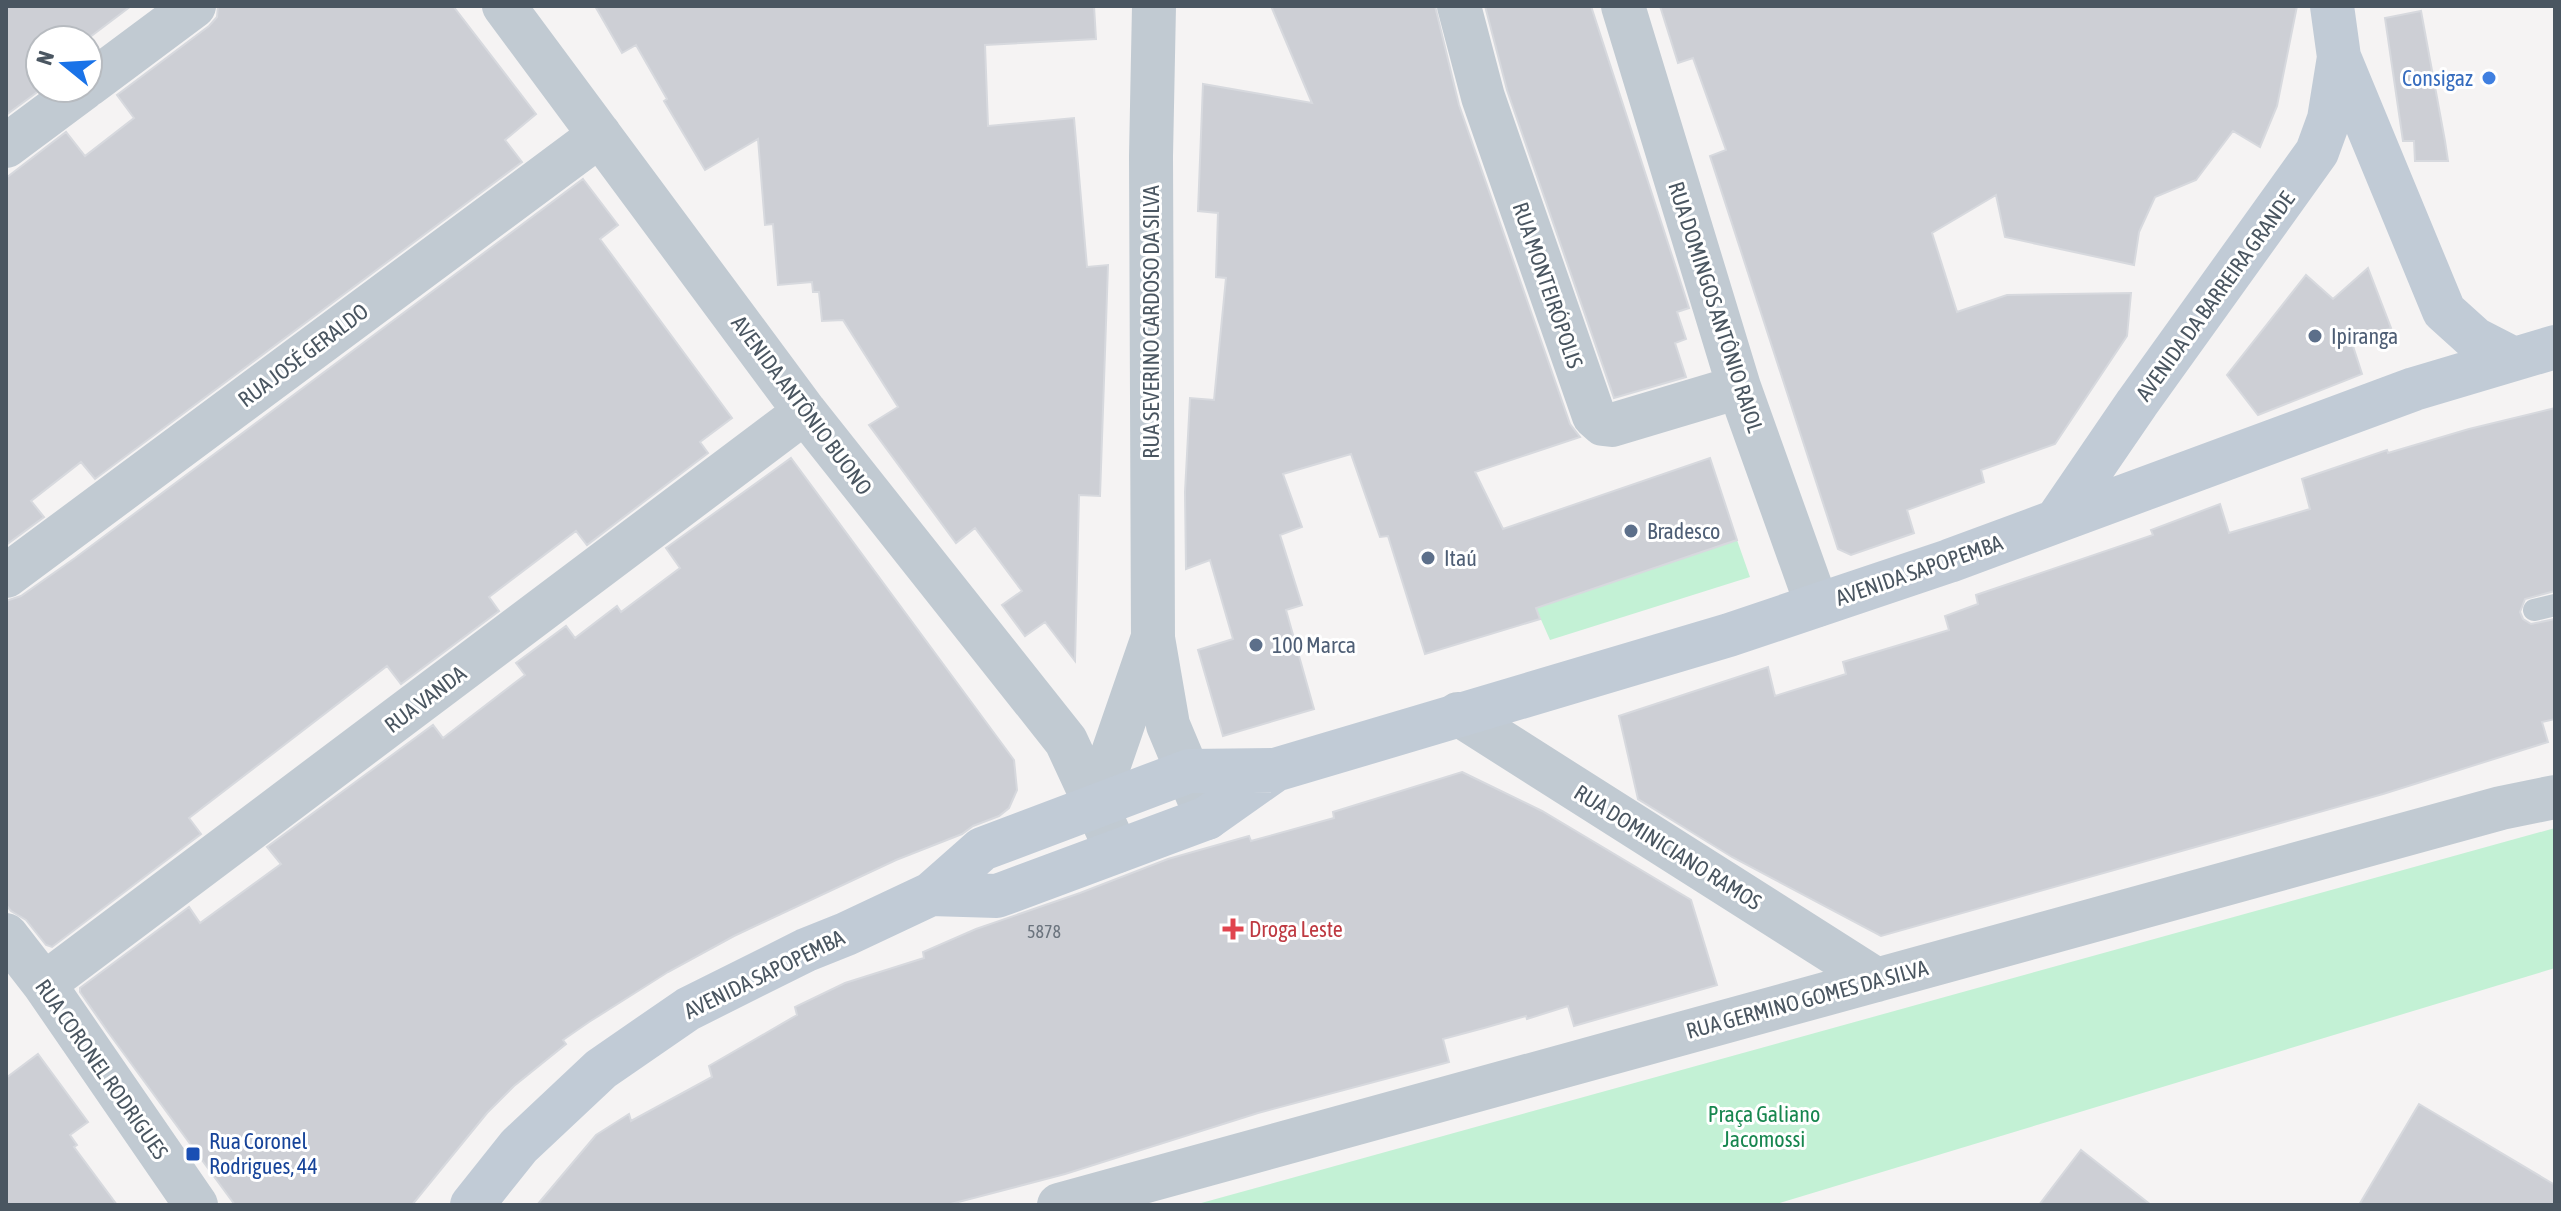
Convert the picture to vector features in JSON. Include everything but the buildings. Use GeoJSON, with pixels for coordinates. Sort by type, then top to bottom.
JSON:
{"type":"FeatureCollection","features":[{"type":"Feature","properties":{"kind":"main road","name":"AVENIDA DA BARREIRA GRANDE"},"geometry":{"type":"LineString","coordinates":[[2332,6],[2339,57],[2444,311],[2475,339],[2512,358]]}},
{"type":"Feature","properties":{"kind":"main road","name":"AVENIDA DA BARREIRA GRANDE"},"geometry":{"type":"LineString","coordinates":[[2057,520],[2137,403],[2300,178],[2327,129],[2339,57]]}},
{"type":"Feature","properties":{"kind":"main road"},"geometry":{"type":"LineString","coordinates":[[2300,178],[2333,163],[2345,162],[2388,175]]}},
{"type":"Feature","properties":{"kind":"main road"},"geometry":{"type":"LineString","coordinates":[[2414,389],[2444,311]]}},
{"type":"Feature","properties":{"kind":"main road","name":"AVENIDA SAPOPEMBA"},"geometry":{"type":"LineString","coordinates":[[472,1205],[519,1146],[601,1069],[688,1009],[806,950],[931,894],[982,849],[1189,771],[1275,770],[1729,635],[1949,561],[2414,389],[2555,347]]}},
{"type":"Feature","properties":{"kind":"main road"},"geometry":{"type":"LineString","coordinates":[[2137,403],[2141,435],[2146,447],[2163,464],[2184,473]]}},
{"type":"Feature","properties":{"kind":"main road","name":"AVENIDA SAPOPEMBA"},"geometry":{"type":"LineString","coordinates":[[931,894],[997,896],[1207,818],[1275,770]]}},
{"type":"Feature","properties":{"kind":"street"},"geometry":{"type":"LineString","coordinates":[[104,73],[194,6]]}},
{"type":"Feature","properties":{"kind":"street","name":"AVENIDA ANTÔNIO BUONO"},"geometry":{"type":"LineString","coordinates":[[504,6],[805,412],[1066,741],[1117,851]]}},
{"type":"Feature","properties":{"kind":"street","name":"RUA SEVERINO CARDOSO DA SILVA"},"geometry":{"type":"LineString","coordinates":[[1154,6],[1151,156],[1153,638],[1168,725],[1207,818]]}},
{"type":"Feature","properties":{"kind":"street","name":"RUA MONTEIRÓPOLIS"},"geometry":{"type":"LineString","coordinates":[[1459,6],[1483,97],[1594,416],[1603,424],[1612,425],[1739,387]]}},
{"type":"Feature","properties":{"kind":"street","name":"RUA DOMINGOS ANTÔNIO RAIOL"},"geometry":{"type":"LineString","coordinates":[[1623,6],[1739,387],[1817,605]]}},
{"type":"Feature","properties":{"kind":"street"},"geometry":{"type":"LineString","coordinates":[[6,146],[62,104]]}},
{"type":"Feature","properties":{"kind":"street","name":"RUA JOSÉ GERALDO"},"geometry":{"type":"LineString","coordinates":[[6,576],[600,135]]}},
{"type":"Feature","properties":{"kind":"street","name":"RUA VANDA"},"geometry":{"type":"LineString","coordinates":[[44,984],[805,412]]}},
{"type":"Feature","properties":{"kind":"street","name":"RUA SEVERINO CARDOSO DA SILVA"},"geometry":{"type":"LineString","coordinates":[[1095,805],[1153,638]]}},
{"type":"Feature","properties":{"kind":"street","name":"RUA DOMINICIANO RAMOS"},"geometry":{"type":"LineString","coordinates":[[1458,714],[1877,980]]}},
{"type":"Feature","properties":{"kind":"street","name":"RUA GERMINO GOMES DA SILVA"},"geometry":{"type":"LineString","coordinates":[[1059,1205],[2501,808],[2555,797]]}},
{"type":"Feature","properties":{"kind":"street","name":"RUA CORONEL RODRIGUES"},"geometry":{"type":"LineString","coordinates":[[6,935],[44,984],[196,1205]]}},
{"type":"Feature","properties":{"kind":"green space"},"geometry":{"type":"Polygon","coordinates":[[[1737,540],[1750,577],[1550,640],[1535,606],[1737,540]]]}},
{"type":"Feature","properties":{"kind":"green space","name":"Praça Galiano Jacomossi"},"geometry":{"type":"Polygon","coordinates":[[[2555,828],[2555,968],[1773,1205],[1194,1205],[2555,828]]]}},
{"type":"Feature","properties":{"kind":"place","name":"Consigaz"},"geometry":{"type":"Point","coordinates":[2489,78]}},
{"type":"Feature","properties":{"kind":"place","name":"Ipiranga"},"geometry":{"type":"Point","coordinates":[2315,336]}},
{"type":"Feature","properties":{"kind":"place","name":"Bradesco"},"geometry":{"type":"Point","coordinates":[1631,531]}},
{"type":"Feature","properties":{"kind":"place","name":"Itaú"},"geometry":{"type":"Point","coordinates":[1428,558]}},
{"type":"Feature","properties":{"kind":"place","name":"100 Marca"},"geometry":{"type":"Point","coordinates":[1256,645]}},
{"type":"Feature","properties":{"kind":"place","name":"Droga Leste"},"geometry":{"type":"Point","coordinates":[1233,929]}},
{"type":"Feature","properties":{"kind":"place","name":"Rua Coronel Rodrigues, 44"},"geometry":{"type":"Point","coordinates":[193,1154]}}]}
